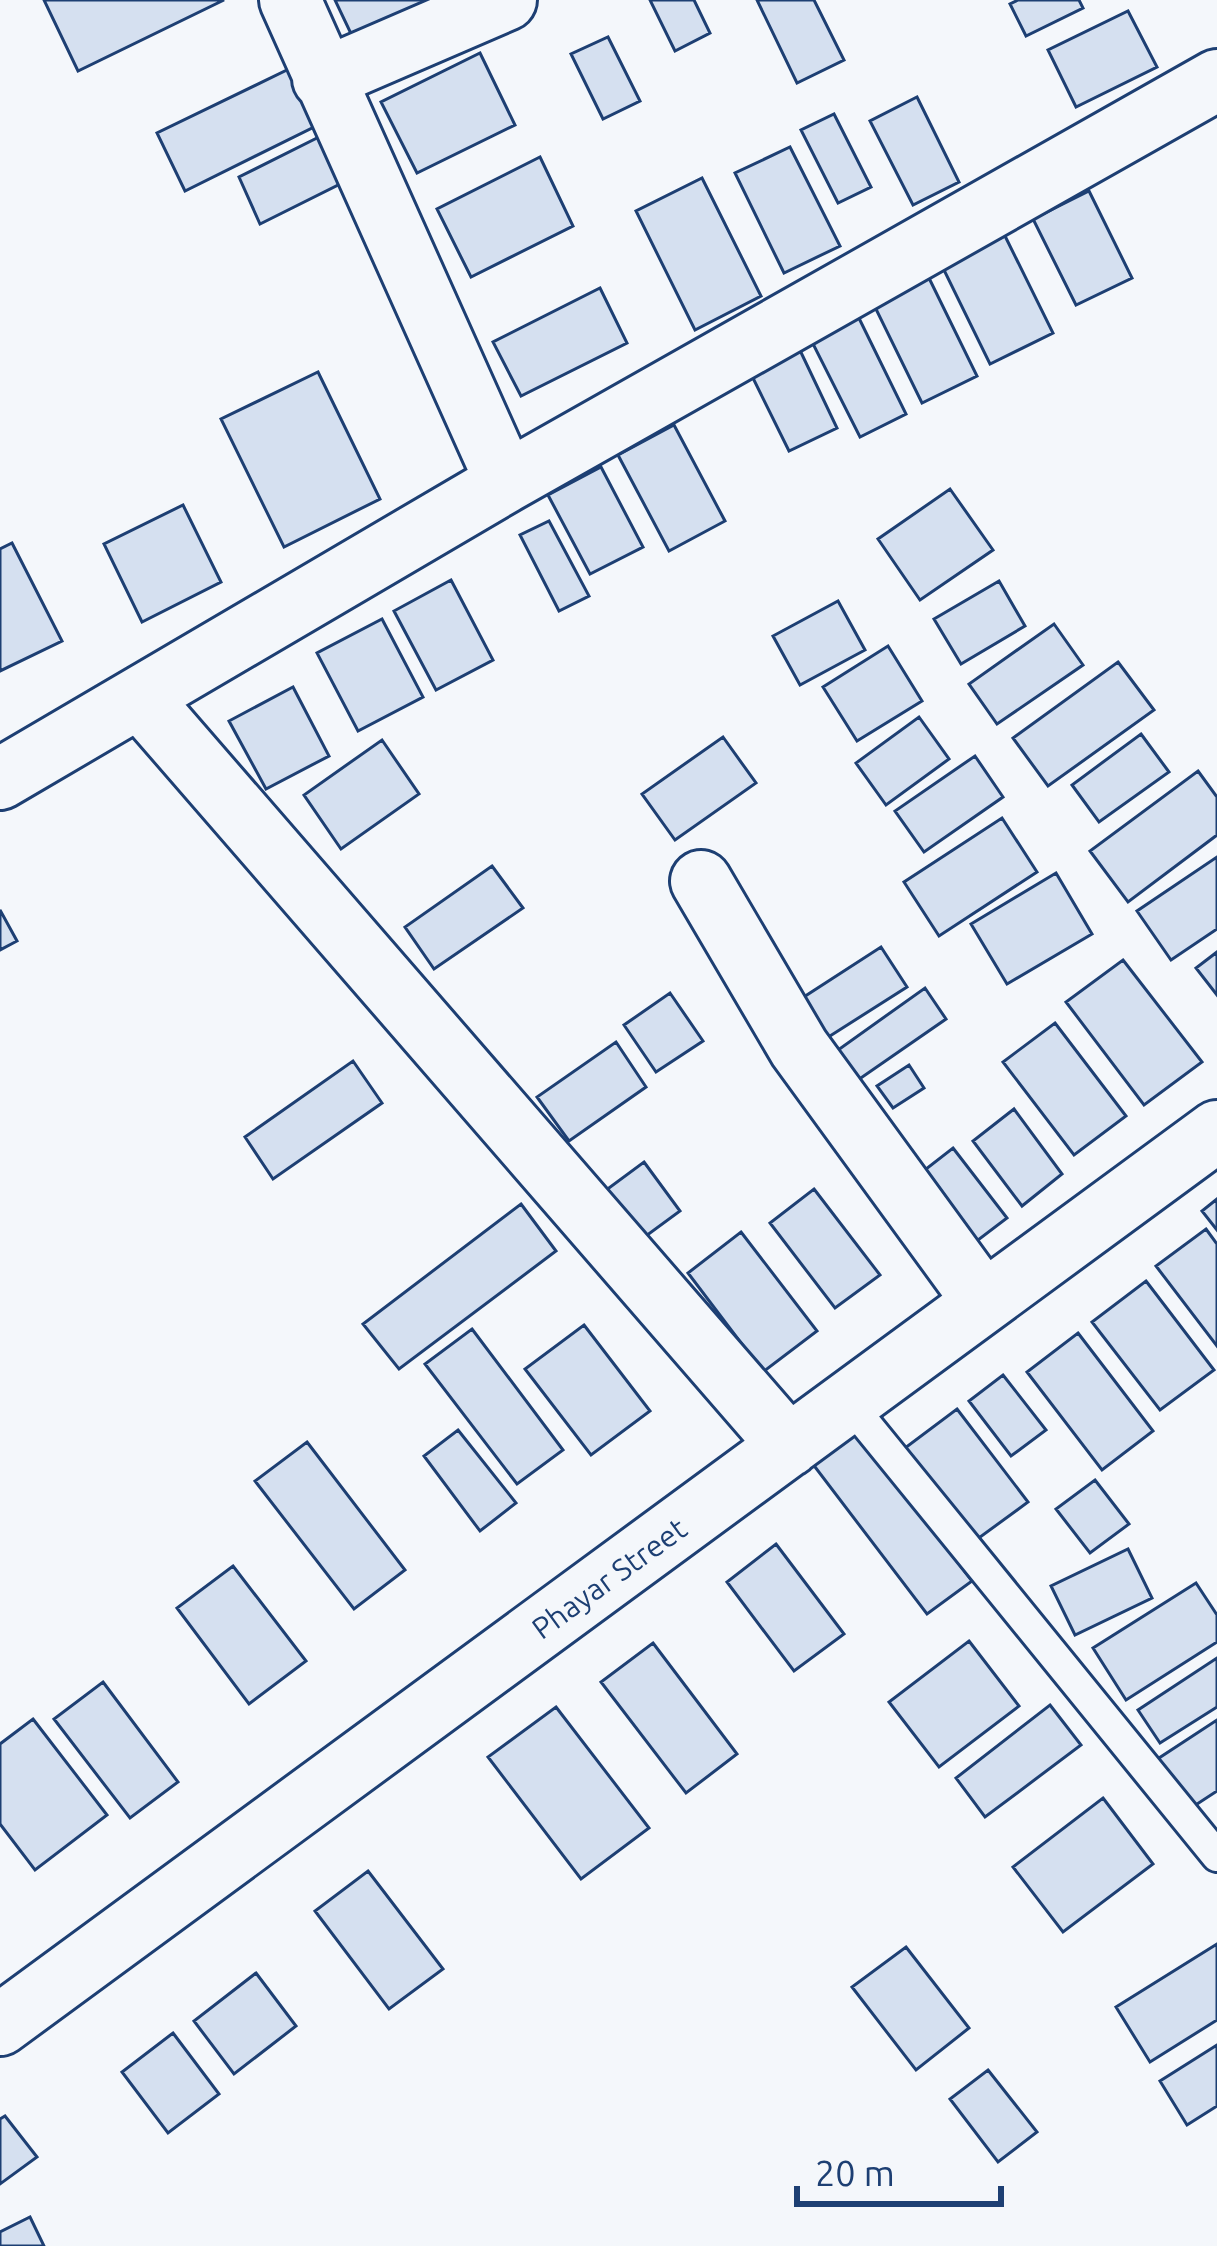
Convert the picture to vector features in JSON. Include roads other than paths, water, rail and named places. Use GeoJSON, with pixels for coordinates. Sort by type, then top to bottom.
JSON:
{"type":"FeatureCollection","features":[{"type":"Feature","properties":{"kind":"street"},"geometry":{"type":"LineString","coordinates":[[290,0],[506,482]]}},
{"type":"Feature","properties":{"kind":"street"},"geometry":{"type":"LineString","coordinates":[[323,79],[506,0]]}},
{"type":"Feature","properties":{"kind":"street"},"geometry":{"type":"LineString","coordinates":[[0,779],[506,482],[1217,80]]}},
{"type":"Feature","properties":{"kind":"street"},"geometry":{"type":"LineString","coordinates":[[140,698],[789,1446]]}},
{"type":"Feature","properties":{"kind":"street"},"geometry":{"type":"LineString","coordinates":[[701,881],[800,1048],[984,1302]]}},
{"type":"Feature","properties":{"kind":"street","name":"Phayar Street"},"geometry":{"type":"LineString","coordinates":[[0,2025],[1217,1131]]}},
{"type":"Feature","properties":{"kind":"lane"},"geometry":{"type":"LineString","coordinates":[[848,1402],[1217,1856]]}}]}
